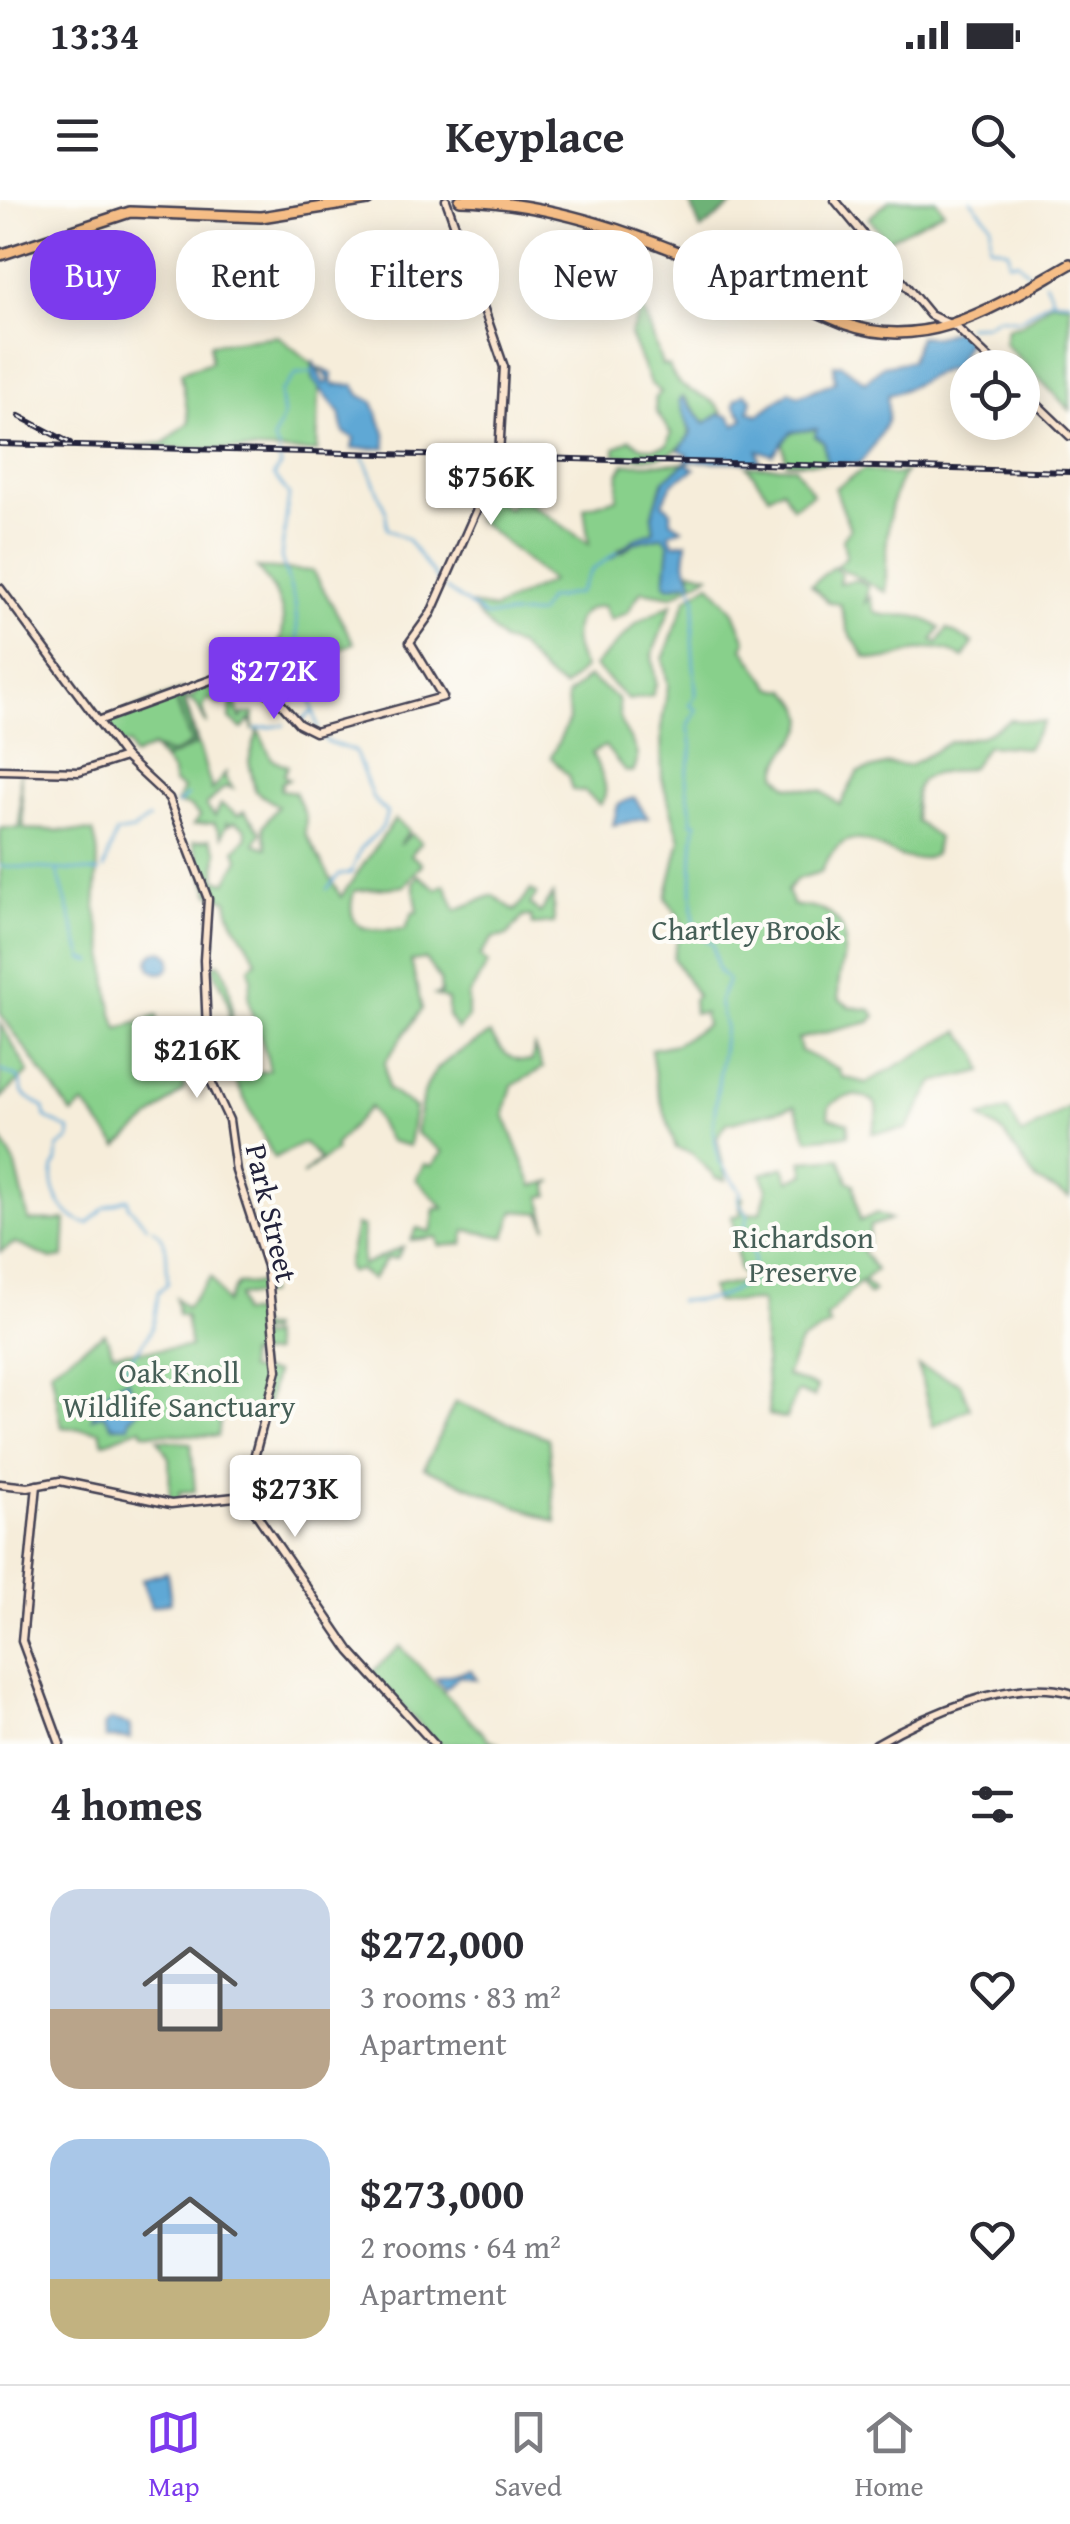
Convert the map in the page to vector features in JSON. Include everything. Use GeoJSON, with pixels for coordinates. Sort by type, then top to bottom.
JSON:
{"type":"FeatureCollection","features":[{"type":"Feature","properties":{"kind":"highway"},"geometry":{"type":"LineString","coordinates":[[0,256],[36,240],[130,212],[261,218],[368,200]]}},
{"type":"Feature","properties":{"kind":"highway"},"geometry":{"type":"LineString","coordinates":[[460,200],[517,202],[595,221],[861,329],[903,334],[952,324],[1070,264]]}},
{"type":"Feature","properties":{"kind":"main road"},"geometry":{"type":"LineString","coordinates":[[98,721],[224,673],[255,683],[282,702],[299,724],[315,732],[443,697],[410,644],[442,586],[499,457],[504,367],[446,200]]}},
{"type":"Feature","properties":{"kind":"main road"},"geometry":{"type":"LineString","coordinates":[[835,200],[870,248],[930,315],[952,324],[980,350]]}},
{"type":"Feature","properties":{"kind":"main road"},"geometry":{"type":"LineString","coordinates":[[1040,407],[1070,436]]}},
{"type":"Feature","properties":{"kind":"main road","name":"Park Street"},"geometry":{"type":"LineString","coordinates":[[0,588],[125,757],[173,804],[208,898],[204,960],[210,1084],[229,1120],[236,1171],[268,1271],[278,1376],[244,1496]]}},
{"type":"Feature","properties":{"kind":"main road"},"geometry":{"type":"LineString","coordinates":[[0,770],[80,772],[125,757]]}},
{"type":"Feature","properties":{"kind":"main road"},"geometry":{"type":"LineString","coordinates":[[0,1484],[60,1481],[171,1504],[244,1496],[350,1651],[434,1744]]}},
{"type":"Feature","properties":{"kind":"main road"},"geometry":{"type":"LineString","coordinates":[[37,1485],[37,1527],[22,1641],[60,1744]]}},
{"type":"Feature","properties":{"kind":"main road"},"geometry":{"type":"LineString","coordinates":[[876,1744],[928,1717],[1011,1692],[1038,1688],[1070,1692]]}},
{"type":"Feature","properties":{"kind":"green space"},"geometry":{"type":"Polygon","coordinates":[[[689,200],[739,200],[701,230],[689,200]]]}},
{"type":"Feature","properties":{"kind":"green space"},"geometry":{"type":"Polygon","coordinates":[[[890,200],[936,200],[944,211],[903,232],[879,230],[869,218],[890,200]]]}},
{"type":"Feature","properties":{"kind":"green space"},"geometry":{"type":"Polygon","coordinates":[[[1051,302],[1070,304],[1070,410],[1040,380],[1040,350],[1011,350],[1004,343],[1007,328],[1021,325],[1051,302]]]}},
{"type":"Feature","properties":{"kind":"green space"},"geometry":{"type":"Polygon","coordinates":[[[637,320],[647,320],[662,365],[669,366],[680,384],[709,399],[723,414],[705,423],[685,398],[690,437],[665,455],[615,455],[615,448],[630,439],[643,447],[657,448],[667,445],[671,434],[656,411],[655,398],[661,392],[650,383],[630,335],[637,320]]]}},
{"type":"Feature","properties":{"kind":"green space"},"geometry":{"type":"Polygon","coordinates":[[[278,336],[320,370],[317,452],[133,447],[164,443],[189,422],[181,372],[211,362],[210,344],[278,336]]]}},
{"type":"Feature","properties":{"kind":"green space"},"geometry":{"type":"Polygon","coordinates":[[[818,429],[815,436],[824,443],[827,463],[786,462],[782,440],[791,432],[818,429]]]}},
{"type":"Feature","properties":{"kind":"green space"},"geometry":{"type":"Polygon","coordinates":[[[686,463],[664,480],[652,515],[654,532],[619,549],[623,552],[633,543],[663,536],[669,544],[669,587],[693,582],[691,570],[709,575],[672,596],[641,591],[627,613],[610,620],[603,606],[583,613],[577,620],[574,639],[584,668],[564,688],[543,673],[519,646],[502,641],[470,605],[494,609],[551,581],[477,519],[489,495],[509,509],[517,494],[589,544],[584,508],[617,498],[619,473],[625,464],[686,463]]]}},
{"type":"Feature","properties":{"kind":"green space"},"geometry":{"type":"Polygon","coordinates":[[[747,466],[795,467],[813,494],[792,507],[782,488],[769,496],[747,466]]]}},
{"type":"Feature","properties":{"kind":"green space"},"geometry":{"type":"Polygon","coordinates":[[[864,469],[893,475],[905,472],[890,515],[886,592],[836,566],[846,557],[843,538],[850,529],[835,488],[864,469]]]}},
{"type":"Feature","properties":{"kind":"green space"},"geometry":{"type":"Polygon","coordinates":[[[833,567],[841,573],[839,583],[856,580],[868,586],[865,603],[870,597],[874,611],[929,621],[940,628],[933,640],[938,643],[947,629],[973,643],[964,658],[934,649],[890,659],[865,657],[848,631],[840,604],[828,602],[811,585],[833,567]]]}},
{"type":"Feature","properties":{"kind":"green space"},"geometry":{"type":"Polygon","coordinates":[[[257,568],[313,571],[354,643],[295,670],[279,644],[283,623],[280,603],[257,568]]]}},
{"type":"Feature","properties":{"kind":"green space"},"geometry":{"type":"Polygon","coordinates":[[[710,583],[734,612],[746,641],[743,648],[772,688],[787,690],[804,716],[804,726],[780,762],[777,775],[788,786],[822,791],[840,805],[858,772],[889,764],[909,766],[950,742],[982,736],[1010,720],[1044,722],[1027,748],[987,745],[972,767],[927,776],[921,781],[916,789],[916,821],[938,838],[934,855],[901,857],[860,840],[847,841],[834,851],[821,872],[797,879],[787,891],[793,905],[821,909],[837,920],[845,941],[839,999],[850,1007],[871,1010],[876,1016],[870,1022],[798,1039],[801,1051],[839,1070],[842,1077],[866,1083],[960,1031],[978,1054],[983,1071],[934,1082],[907,1129],[872,1133],[878,1111],[875,1103],[858,1096],[839,1099],[829,1107],[828,1117],[848,1123],[848,1135],[808,1139],[795,1106],[727,1123],[717,1137],[726,1180],[716,1178],[692,1153],[676,1148],[656,1085],[651,1049],[676,1044],[706,1025],[704,1013],[694,1013],[693,999],[697,996],[673,958],[682,921],[666,898],[680,840],[662,780],[661,729],[668,685],[663,659],[687,598],[710,583]]]}},
{"type":"Feature","properties":{"kind":"green space"},"geometry":{"type":"Polygon","coordinates":[[[672,604],[652,655],[656,684],[652,696],[628,700],[594,666],[638,622],[672,604]]]}},
{"type":"Feature","properties":{"kind":"green space"},"geometry":{"type":"Polygon","coordinates":[[[588,677],[618,699],[621,722],[637,759],[633,772],[625,771],[605,746],[592,753],[605,786],[600,805],[585,792],[572,790],[568,776],[551,757],[569,720],[567,696],[588,677]]]}},
{"type":"Feature","properties":{"kind":"green space"},"geometry":{"type":"Polygon","coordinates":[[[226,680],[236,685],[234,693],[240,698],[235,703],[241,720],[242,714],[254,713],[253,731],[251,719],[242,729],[230,719],[231,699],[219,704],[208,699],[203,707],[207,725],[196,704],[186,699],[195,695],[197,686],[210,689],[226,680]]]}},
{"type":"Feature","properties":{"kind":"green space"},"geometry":{"type":"Polygon","coordinates":[[[182,690],[212,790],[227,771],[224,776],[233,788],[224,787],[206,806],[215,816],[221,804],[238,815],[244,811],[261,832],[255,844],[267,848],[263,826],[278,806],[255,791],[249,761],[258,730],[272,759],[288,766],[283,775],[289,779],[282,782],[281,790],[295,792],[306,817],[305,833],[341,897],[395,819],[409,831],[399,845],[411,834],[421,842],[411,855],[422,864],[404,886],[354,891],[353,917],[365,928],[405,929],[413,912],[418,912],[413,882],[418,875],[437,889],[445,884],[456,910],[493,895],[515,911],[531,890],[537,894],[530,904],[540,913],[553,895],[554,923],[532,925],[531,916],[523,917],[507,936],[493,938],[480,956],[488,964],[468,996],[468,1018],[457,1030],[448,1016],[448,1000],[435,995],[441,993],[440,980],[425,959],[411,961],[422,1009],[385,1062],[388,1089],[415,1108],[409,1146],[389,1141],[370,1107],[334,1146],[336,1150],[302,1175],[320,1159],[304,1143],[274,1158],[234,1078],[269,1070],[249,1001],[249,969],[256,961],[232,918],[227,900],[210,894],[193,842],[210,839],[217,851],[216,879],[226,882],[239,860],[235,850],[247,837],[245,828],[235,822],[226,826],[227,821],[222,837],[214,823],[193,825],[200,816],[189,806],[176,804],[183,789],[173,783],[173,773],[153,747],[133,756],[129,744],[119,745],[102,722],[182,690]]]}},
{"type":"Feature","properties":{"kind":"green space"},"geometry":{"type":"Polygon","coordinates":[[[182,690],[196,745],[163,760],[154,749],[173,754],[191,743],[173,694],[182,690]]]}},
{"type":"Feature","properties":{"kind":"green space"},"geometry":{"type":"Polygon","coordinates":[[[20,772],[24,829],[93,832],[98,861],[97,913],[118,1029],[157,1016],[159,1036],[165,1029],[161,1065],[183,1068],[184,1089],[118,1147],[84,1104],[72,1114],[0,1013],[0,828],[20,828],[20,772]]]}},
{"type":"Feature","properties":{"kind":"green space"},"geometry":{"type":"Polygon","coordinates":[[[219,963],[230,992],[231,1025],[241,1040],[233,1066],[226,1064],[225,1058],[228,1003],[212,966],[219,963]]]}},
{"type":"Feature","properties":{"kind":"green space"},"geometry":{"type":"Polygon","coordinates":[[[0,1023],[29,1072],[0,1099],[0,1023]]]}},
{"type":"Feature","properties":{"kind":"green space"},"geometry":{"type":"Polygon","coordinates":[[[490,1034],[502,1051],[518,1060],[532,1061],[534,1047],[543,1068],[512,1086],[504,1114],[533,1186],[554,1181],[548,1184],[549,1195],[541,1197],[547,1228],[541,1213],[514,1211],[505,1237],[466,1230],[463,1244],[439,1246],[437,1237],[411,1240],[417,1228],[431,1232],[435,1209],[444,1208],[416,1179],[424,1164],[431,1166],[443,1152],[416,1133],[424,1094],[435,1071],[490,1034]]]}},
{"type":"Feature","properties":{"kind":"green space"},"geometry":{"type":"Polygon","coordinates":[[[1070,1106],[1070,1198],[1036,1180],[1004,1134],[980,1117],[1008,1110],[1022,1135],[1070,1106]]]}},
{"type":"Feature","properties":{"kind":"green space"},"geometry":{"type":"Polygon","coordinates":[[[0,1136],[16,1166],[29,1221],[66,1220],[64,1257],[51,1259],[15,1243],[0,1252],[0,1136]]]}},
{"type":"Feature","properties":{"kind":"green space","name":"Richardson Preserve"},"geometry":{"type":"Polygon","coordinates":[[[840,1158],[848,1181],[854,1184],[860,1221],[877,1213],[891,1219],[870,1226],[868,1243],[862,1250],[876,1270],[863,1280],[874,1291],[869,1295],[860,1282],[826,1318],[830,1325],[800,1342],[786,1376],[817,1387],[814,1397],[797,1392],[786,1419],[769,1415],[761,1301],[715,1302],[711,1288],[747,1281],[739,1270],[732,1216],[741,1215],[738,1197],[743,1198],[741,1205],[749,1214],[761,1212],[767,1189],[762,1174],[784,1167],[789,1181],[805,1174],[802,1161],[840,1158]]]}},
{"type":"Feature","properties":{"kind":"green space"},"geometry":{"type":"Polygon","coordinates":[[[356,1225],[363,1227],[362,1266],[403,1247],[397,1258],[386,1259],[372,1280],[359,1270],[350,1272],[347,1266],[356,1225]]]}},
{"type":"Feature","properties":{"kind":"green space","name":"Oak Knoll Wildlife Sanctuary"},"geometry":{"type":"Polygon","coordinates":[[[211,1277],[226,1303],[237,1284],[267,1283],[268,1294],[238,1296],[241,1313],[255,1313],[260,1328],[269,1328],[269,1332],[259,1332],[259,1338],[270,1336],[273,1353],[248,1355],[248,1370],[275,1373],[264,1418],[231,1406],[222,1409],[218,1436],[143,1433],[141,1428],[103,1443],[100,1431],[62,1427],[51,1369],[105,1333],[113,1353],[190,1347],[185,1315],[178,1315],[176,1298],[186,1308],[211,1277]]]}},
{"type":"Feature","properties":{"kind":"green space"},"geometry":{"type":"Polygon","coordinates":[[[918,1366],[960,1383],[970,1408],[933,1426],[918,1366]]]}},
{"type":"Feature","properties":{"kind":"green space"},"geometry":{"type":"Polygon","coordinates":[[[455,1402],[548,1438],[556,1522],[424,1468],[455,1402]]]}},
{"type":"Feature","properties":{"kind":"green space","name":"Oak Knoll Wildlife Sanctuary"},"geometry":{"type":"Polygon","coordinates":[[[158,1439],[191,1443],[195,1491],[179,1492],[180,1503],[170,1502],[169,1458],[158,1439]]]}},
{"type":"Feature","properties":{"kind":"green space"},"geometry":{"type":"Polygon","coordinates":[[[400,1646],[488,1739],[500,1744],[438,1744],[371,1673],[400,1646]]]}},
{"type":"Feature","properties":{"kind":"water"},"geometry":{"type":"Polygon","coordinates":[[[957,329],[968,340],[963,350],[950,350],[950,368],[888,395],[887,421],[858,464],[827,463],[824,442],[815,436],[817,429],[791,432],[773,455],[758,450],[760,462],[686,461],[688,454],[679,450],[691,433],[679,401],[682,397],[705,423],[719,414],[730,416],[735,425],[744,418],[734,405],[745,393],[752,399],[749,411],[758,415],[790,391],[798,396],[835,382],[834,365],[841,364],[865,382],[883,366],[911,361],[919,336],[936,337],[957,329]]]}},
{"type":"Feature","properties":{"kind":"water"},"geometry":{"type":"Polygon","coordinates":[[[313,361],[324,384],[330,381],[322,369],[332,374],[333,385],[354,385],[360,395],[373,402],[385,433],[386,448],[352,449],[354,438],[344,433],[340,413],[313,380],[313,361]]]}},
{"type":"Feature","properties":{"kind":"water"},"geometry":{"type":"Polygon","coordinates":[[[686,463],[695,469],[672,483],[663,503],[671,511],[671,521],[682,528],[669,534],[674,544],[687,542],[685,563],[693,581],[669,587],[665,584],[669,544],[663,536],[633,543],[610,559],[634,539],[654,531],[652,515],[664,480],[686,463]]]}},
{"type":"Feature","properties":{"kind":"water"},"geometry":{"type":"Polygon","coordinates":[[[634,797],[648,818],[613,825],[618,805],[634,797]]]}},
{"type":"Feature","properties":{"kind":"water"},"geometry":{"type":"Polygon","coordinates":[[[160,951],[168,954],[168,970],[160,973],[152,970],[149,962],[152,954],[160,951]]]}},
{"type":"Feature","properties":{"kind":"water"},"geometry":{"type":"Polygon","coordinates":[[[128,1380],[139,1410],[129,1419],[129,1426],[112,1426],[104,1414],[92,1418],[109,1390],[128,1380]]]}},
{"type":"Feature","properties":{"kind":"water"},"geometry":{"type":"Polygon","coordinates":[[[167,1572],[171,1602],[151,1607],[142,1579],[167,1572]]]}},
{"type":"Feature","properties":{"kind":"water"},"geometry":{"type":"Polygon","coordinates":[[[471,1670],[477,1680],[459,1676],[445,1689],[436,1678],[471,1670]]]}},
{"type":"Feature","properties":{"kind":"water"},"geometry":{"type":"Polygon","coordinates":[[[111,1720],[130,1725],[130,1739],[105,1738],[104,1725],[111,1720]]]}},
{"type":"Feature","properties":{"kind":"waterway"},"geometry":{"type":"LineString","coordinates":[[971,200],[991,224],[990,246],[1008,250],[1009,262],[1017,261],[1032,277],[1039,277]]}},
{"type":"Feature","properties":{"kind":"waterway"},"geometry":{"type":"LineString","coordinates":[[1045,282],[1053,299]]}},
{"type":"Feature","properties":{"kind":"waterway","name":"Chartley Brook"},"geometry":{"type":"LineString","coordinates":[[967,326],[985,325],[998,317],[1019,320],[1051,299]]}},
{"type":"Feature","properties":{"kind":"waterway"},"geometry":{"type":"LineString","coordinates":[[1054,300],[1070,301]]}},
{"type":"Feature","properties":{"kind":"waterway"},"geometry":{"type":"LineString","coordinates":[[279,450],[273,440],[283,417],[280,393],[296,374],[313,372]]}},
{"type":"Feature","properties":{"kind":"waterway"},"geometry":{"type":"LineString","coordinates":[[279,455],[281,466],[274,475],[289,495],[281,557],[295,603],[300,658],[318,728]]}},
{"type":"Feature","properties":{"kind":"waterway"},"geometry":{"type":"LineString","coordinates":[[364,458],[386,512]]}},
{"type":"Feature","properties":{"kind":"waterway"},"geometry":{"type":"LineString","coordinates":[[386,515],[387,529],[408,540],[440,584]]}},
{"type":"Feature","properties":{"kind":"waterway"},"geometry":{"type":"LineString","coordinates":[[446,589],[485,616],[539,614],[547,599],[578,593],[591,571],[617,552]]}},
{"type":"Feature","properties":{"kind":"waterway","name":"Chartley Brook"},"geometry":{"type":"LineString","coordinates":[[678,1301],[716,1298],[751,1281],[754,1258],[744,1229],[748,1215],[738,1202],[741,1192],[719,1161],[713,1127],[725,1027],[719,1002],[728,980],[718,970],[713,945],[697,932],[694,922],[696,823],[691,822],[686,777],[692,749],[688,726],[697,710],[690,705],[696,694],[692,640],[696,598],[689,580]]}},
{"type":"Feature","properties":{"kind":"waterway"},"geometry":{"type":"LineString","coordinates":[[301,721],[313,711]]}},
{"type":"Feature","properties":{"kind":"waterway"},"geometry":{"type":"LineString","coordinates":[[256,729],[284,725]]}},
{"type":"Feature","properties":{"kind":"waterway"},"geometry":{"type":"LineString","coordinates":[[322,735],[327,742],[355,751],[373,799],[387,813],[382,828],[361,848],[351,873],[339,875],[327,889]]}},
{"type":"Feature","properties":{"kind":"waterway"},"geometry":{"type":"LineString","coordinates":[[177,805],[188,795]]}},
{"type":"Feature","properties":{"kind":"waterway"},"geometry":{"type":"LineString","coordinates":[[104,869],[116,833],[133,830],[149,819]]}},
{"type":"Feature","properties":{"kind":"waterway"},"geometry":{"type":"LineString","coordinates":[[0,866],[100,872]]}},
{"type":"Feature","properties":{"kind":"waterway"},"geometry":{"type":"LineString","coordinates":[[57,870],[83,959],[93,962]]}},
{"type":"Feature","properties":{"kind":"waterway"},"geometry":{"type":"LineString","coordinates":[[0,1070],[19,1078],[23,1094],[44,1108],[46,1118],[70,1130],[69,1140],[58,1148],[57,1159]]}},
{"type":"Feature","properties":{"kind":"waterway"},"geometry":{"type":"LineString","coordinates":[[57,1161],[54,1189],[63,1208],[88,1224],[102,1210]]}},
{"type":"Feature","properties":{"kind":"waterway"},"geometry":{"type":"LineString","coordinates":[[104,1208],[128,1198],[129,1207],[147,1226]]}},
{"type":"Feature","properties":{"kind":"waterway"},"geometry":{"type":"LineString","coordinates":[[128,1376],[126,1363],[147,1338],[158,1292],[168,1283],[165,1245],[152,1228]]}},
{"type":"Feature","properties":{"kind":"railway"},"geometry":{"type":"LineString","coordinates":[[19,416],[70,443]]}},
{"type":"Feature","properties":{"kind":"railway"},"geometry":{"type":"LineString","coordinates":[[0,444],[1070,472]]}}]}
